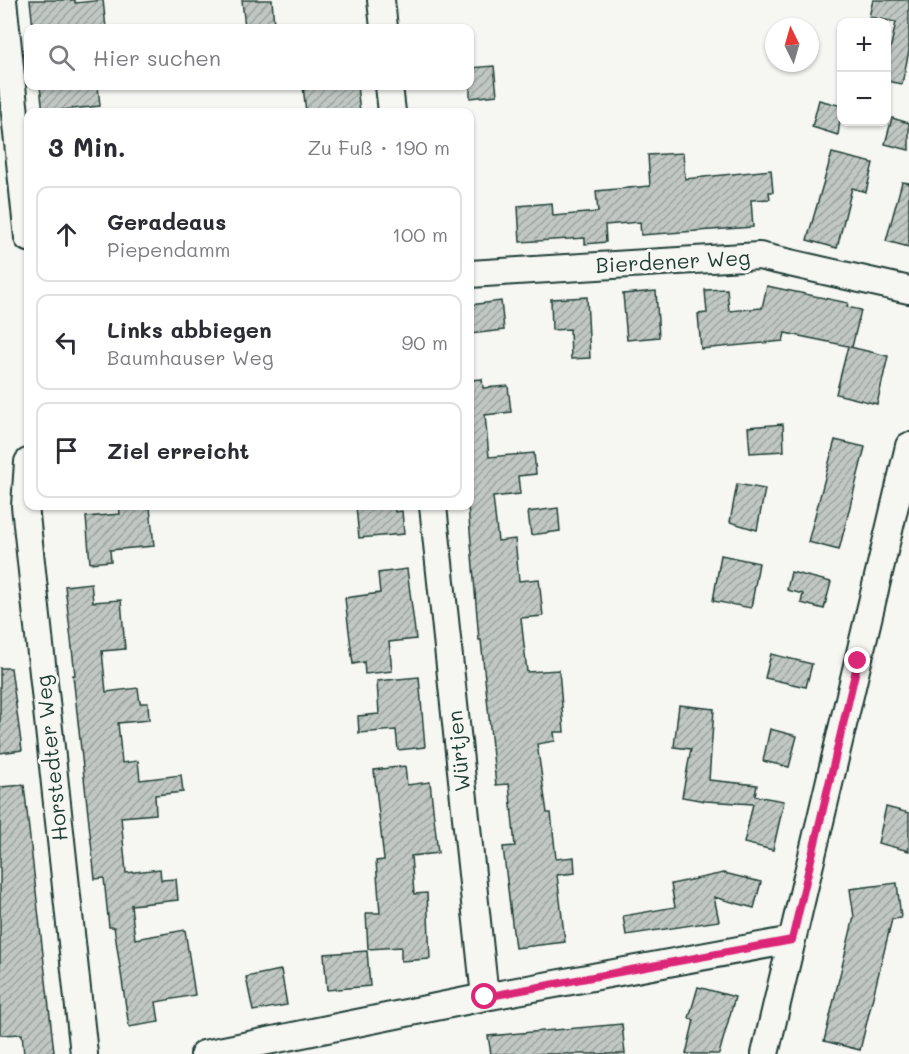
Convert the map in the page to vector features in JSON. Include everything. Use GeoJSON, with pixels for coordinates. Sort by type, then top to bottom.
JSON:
{"type":"FeatureCollection","features":[{"type":"Feature","properties":{"kind":"street"},"geometry":{"type":"LineString","coordinates":[[3,0],[24,200]]}},
{"type":"Feature","properties":{"kind":"street"},"geometry":{"type":"LineString","coordinates":[[381,0],[384,24]]}},
{"type":"Feature","properties":{"kind":"street"},"geometry":{"type":"LineString","coordinates":[[389,90],[392,108]]}},
{"type":"Feature","properties":{"kind":"street","name":"Bierdener Weg"},"geometry":{"type":"LineString","coordinates":[[474,274],[759,256],[909,290]]}},
{"type":"Feature","properties":{"kind":"street"},"geometry":{"type":"LineString","coordinates":[[765,1054],[909,446]]}},
{"type":"Feature","properties":{"kind":"street","name":"Horstedter Weg"},"geometry":{"type":"LineString","coordinates":[[25,510],[84,1054]]}},
{"type":"Feature","properties":{"kind":"street","name":"Würtjen"},"geometry":{"type":"LineString","coordinates":[[433,510],[485,997]]}},
{"type":"Feature","properties":{"kind":"street"},"geometry":{"type":"LineString","coordinates":[[204,1054],[485,997],[792,940]]}},
{"type":"Feature","properties":{"kind":"building"},"geometry":{"type":"Polygon","coordinates":[[[30,0],[75,0],[75,3],[103,0],[106,24],[33,24],[30,0]]]}},
{"type":"Feature","properties":{"kind":"building"},"geometry":{"type":"Polygon","coordinates":[[[242,0],[272,0],[274,24],[245,24],[242,0]]]}},
{"type":"Feature","properties":{"kind":"building"},"geometry":{"type":"Polygon","coordinates":[[[873,0],[909,0],[909,51],[902,84],[891,82],[891,46],[896,22],[891,21],[891,18],[869,17],[873,0]]]}},
{"type":"Feature","properties":{"kind":"building"},"geometry":{"type":"Polygon","coordinates":[[[494,66],[497,95],[470,98],[470,90],[474,90],[474,68],[494,66]]]}},
{"type":"Feature","properties":{"kind":"building"},"geometry":{"type":"Polygon","coordinates":[[[40,90],[98,90],[100,106],[43,108],[40,90]]]}},
{"type":"Feature","properties":{"kind":"building"},"geometry":{"type":"Polygon","coordinates":[[[303,90],[357,90],[360,108],[306,108],[303,90]]]}},
{"type":"Feature","properties":{"kind":"building"},"geometry":{"type":"Polygon","coordinates":[[[819,100],[837,105],[838,135],[812,127],[819,100]]]}},
{"type":"Feature","properties":{"kind":"building"},"geometry":{"type":"Polygon","coordinates":[[[892,118],[909,123],[909,150],[885,144],[892,118]]]}},
{"type":"Feature","properties":{"kind":"building"},"geometry":{"type":"Polygon","coordinates":[[[683,153],[685,179],[771,170],[773,192],[769,192],[770,199],[751,200],[753,227],[641,235],[640,222],[605,225],[606,242],[585,244],[585,238],[520,242],[518,206],[552,203],[553,216],[598,212],[596,191],[650,186],[648,155],[683,153]]]}},
{"type":"Feature","properties":{"kind":"building"},"geometry":{"type":"Polygon","coordinates":[[[832,153],[873,163],[866,192],[852,188],[837,248],[807,240],[832,153]]]}},
{"type":"Feature","properties":{"kind":"building"},"geometry":{"type":"Polygon","coordinates":[[[902,182],[909,183],[909,247],[886,241],[902,182]]]}},
{"type":"Feature","properties":{"kind":"building"},"geometry":{"type":"Polygon","coordinates":[[[767,286],[848,303],[847,307],[861,310],[852,347],[850,347],[888,356],[877,404],[836,394],[848,346],[785,333],[783,341],[701,349],[698,314],[707,313],[705,290],[727,289],[729,311],[762,308],[767,286]]]}},
{"type":"Feature","properties":{"kind":"building"},"geometry":{"type":"Polygon","coordinates":[[[656,291],[659,337],[627,340],[623,294],[656,291]]]}},
{"type":"Feature","properties":{"kind":"building"},"geometry":{"type":"Polygon","coordinates":[[[587,297],[590,358],[571,359],[570,329],[552,330],[551,299],[587,297]]]}},
{"type":"Feature","properties":{"kind":"building"},"geometry":{"type":"Polygon","coordinates":[[[501,301],[504,330],[474,334],[474,304],[501,301]]]}},
{"type":"Feature","properties":{"kind":"building"},"geometry":{"type":"Polygon","coordinates":[[[482,379],[483,388],[508,386],[511,412],[485,415],[489,457],[534,453],[536,474],[518,476],[520,494],[493,497],[498,541],[515,539],[519,581],[539,579],[543,616],[521,618],[527,672],[559,670],[564,732],[554,732],[555,741],[537,744],[547,813],[551,813],[556,859],[574,857],[575,873],[557,875],[565,942],[515,948],[503,847],[515,846],[509,784],[496,785],[481,640],[479,640],[468,510],[474,510],[474,380],[482,379]]]}},
{"type":"Feature","properties":{"kind":"building"},"geometry":{"type":"Polygon","coordinates":[[[783,424],[784,451],[750,453],[748,427],[783,424]]]}},
{"type":"Feature","properties":{"kind":"building"},"geometry":{"type":"Polygon","coordinates":[[[835,440],[865,447],[839,550],[808,542],[835,440]]]}},
{"type":"Feature","properties":{"kind":"building"},"geometry":{"type":"Polygon","coordinates":[[[737,484],[765,489],[757,530],[730,522],[737,484]]]}},
{"type":"Feature","properties":{"kind":"building"},"geometry":{"type":"Polygon","coordinates":[[[558,508],[560,531],[531,535],[528,512],[558,508]]]}},
{"type":"Feature","properties":{"kind":"building"},"geometry":{"type":"Polygon","coordinates":[[[120,510],[150,510],[154,546],[110,550],[111,561],[90,563],[86,517],[120,514],[120,510]]]}},
{"type":"Feature","properties":{"kind":"building"},"geometry":{"type":"Polygon","coordinates":[[[356,510],[402,511],[404,534],[359,538],[356,510]]]}},
{"type":"Feature","properties":{"kind":"building"},"geometry":{"type":"Polygon","coordinates":[[[721,555],[759,563],[751,608],[713,601],[721,555]]]}},
{"type":"Feature","properties":{"kind":"building"},"geometry":{"type":"Polygon","coordinates":[[[407,569],[416,639],[389,642],[392,671],[365,674],[364,662],[353,664],[345,598],[380,593],[378,573],[407,569]]]}},
{"type":"Feature","properties":{"kind":"building"},"geometry":{"type":"Polygon","coordinates":[[[791,572],[831,582],[824,609],[801,603],[803,594],[787,590],[791,572]]]}},
{"type":"Feature","properties":{"kind":"building"},"geometry":{"type":"Polygon","coordinates":[[[91,583],[93,602],[121,600],[125,649],[102,651],[106,692],[138,688],[140,703],[148,703],[149,720],[118,723],[122,763],[138,761],[140,780],[181,775],[183,792],[155,795],[156,814],[121,817],[126,873],[160,869],[161,880],[176,879],[178,900],[131,905],[135,939],[185,930],[195,995],[156,1002],[159,1022],[129,1027],[114,927],[109,927],[104,878],[95,879],[65,586],[91,583]]]}},
{"type":"Feature","properties":{"kind":"building"},"geometry":{"type":"Polygon","coordinates":[[[771,654],[812,664],[806,687],[765,678],[771,654]]]}},
{"type":"Feature","properties":{"kind":"building"},"geometry":{"type":"Polygon","coordinates":[[[0,668],[11,668],[22,750],[0,753],[0,668]]]}},
{"type":"Feature","properties":{"kind":"building"},"geometry":{"type":"Polygon","coordinates":[[[419,677],[425,747],[398,750],[396,730],[359,733],[358,716],[379,714],[377,681],[419,677]]]}},
{"type":"Feature","properties":{"kind":"building"},"geometry":{"type":"Polygon","coordinates":[[[679,705],[714,709],[709,780],[757,785],[755,796],[784,801],[773,850],[744,843],[753,804],[682,797],[691,749],[674,747],[679,705]]]}},
{"type":"Feature","properties":{"kind":"building"},"geometry":{"type":"Polygon","coordinates":[[[770,729],[797,736],[789,767],[763,761],[770,729]]]}},
{"type":"Feature","properties":{"kind":"building"},"geometry":{"type":"Polygon","coordinates":[[[405,766],[407,785],[430,782],[438,853],[411,856],[414,894],[427,893],[430,959],[401,961],[401,947],[368,949],[366,913],[380,913],[376,861],[384,860],[374,770],[405,766]]]}},
{"type":"Feature","properties":{"kind":"building"},"geometry":{"type":"Polygon","coordinates":[[[24,785],[54,1052],[32,1054],[24,1054],[22,1034],[0,1035],[0,787],[24,785]]]}},
{"type":"Feature","properties":{"kind":"building"},"geometry":{"type":"Polygon","coordinates":[[[886,807],[909,813],[909,851],[878,843],[886,807]]]}},
{"type":"Feature","properties":{"kind":"building"},"geometry":{"type":"Polygon","coordinates":[[[724,873],[761,882],[754,908],[714,897],[719,921],[626,935],[623,916],[675,907],[671,884],[724,873]]]}},
{"type":"Feature","properties":{"kind":"building"},"geometry":{"type":"Polygon","coordinates":[[[897,883],[901,918],[892,919],[860,1050],[824,1041],[854,917],[850,889],[897,883]]]}},
{"type":"Feature","properties":{"kind":"building"},"geometry":{"type":"Polygon","coordinates":[[[367,951],[370,986],[327,990],[324,954],[367,951]]]}},
{"type":"Feature","properties":{"kind":"building"},"geometry":{"type":"Polygon","coordinates":[[[281,970],[287,1005],[253,1011],[246,977],[281,970]]]}},
{"type":"Feature","properties":{"kind":"building"},"geometry":{"type":"Polygon","coordinates":[[[698,987],[735,997],[719,1054],[686,1054],[694,1020],[689,1018],[698,987]]]}},
{"type":"Feature","properties":{"kind":"building"},"geometry":{"type":"Polygon","coordinates":[[[622,1024],[625,1054],[491,1054],[488,1036],[622,1024]]]}},
{"type":"Feature","properties":{"kind":"route"},"geometry":{"type":"LineString","coordinates":[[485,997],[792,940],[858,661]]}}]}
